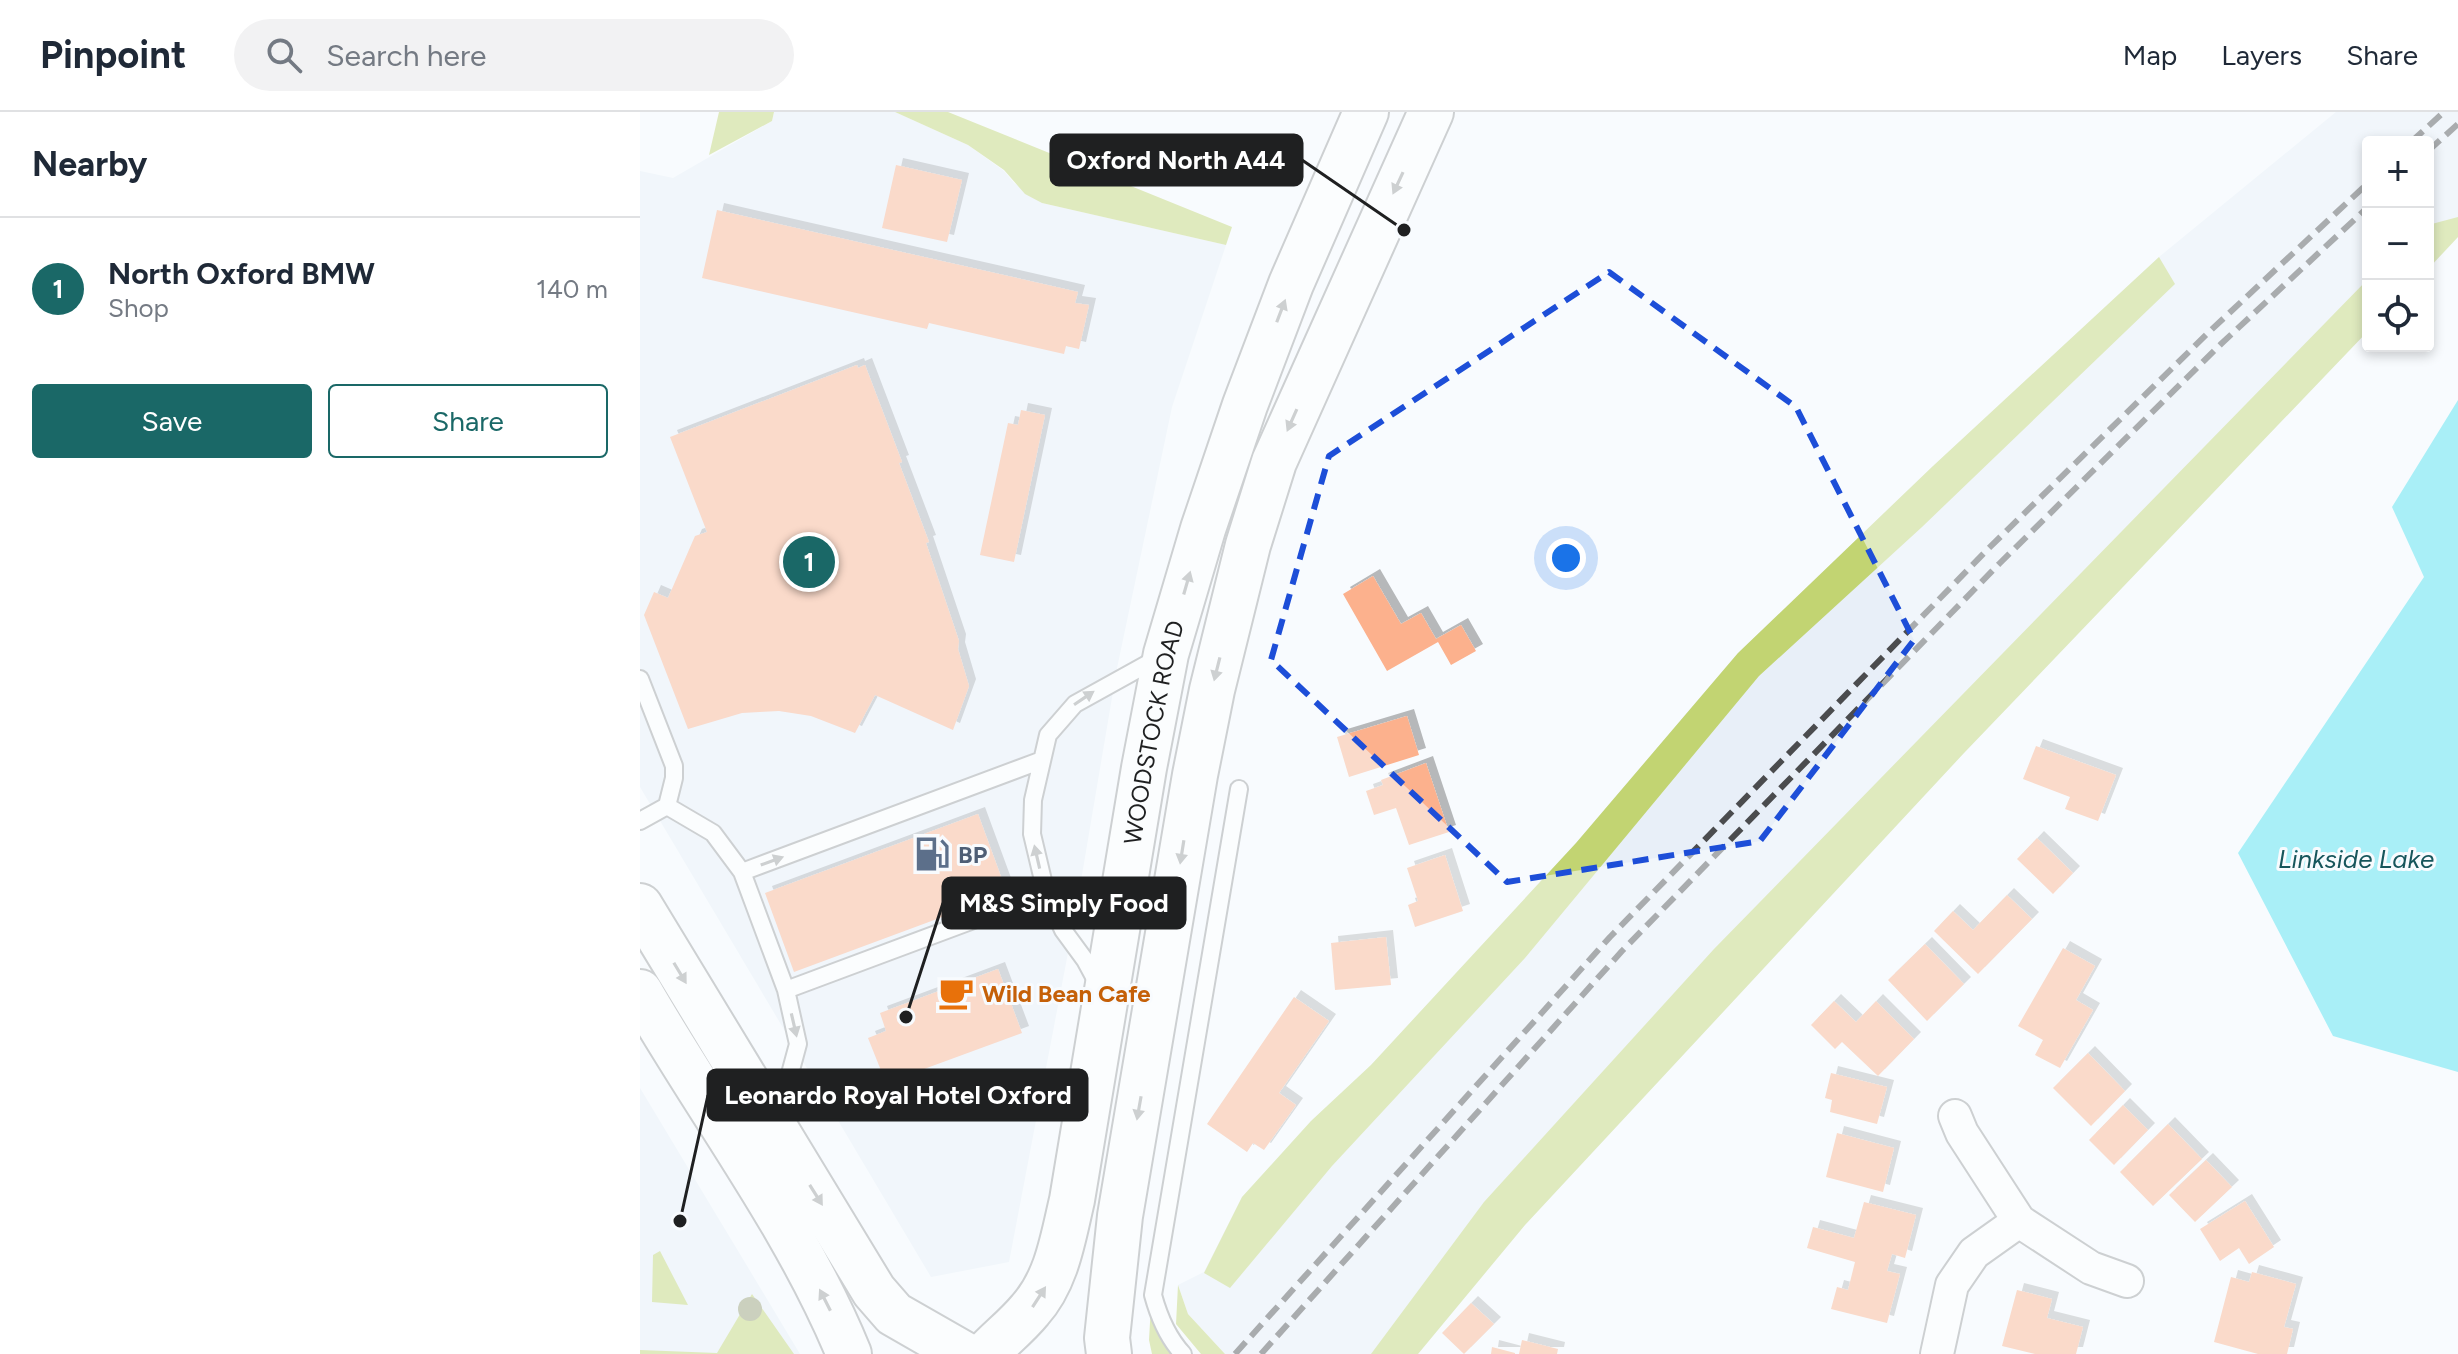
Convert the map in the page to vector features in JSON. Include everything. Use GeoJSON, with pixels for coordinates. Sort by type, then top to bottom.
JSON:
{"type":"FeatureCollection","features":[{"type":"Feature","properties":{"kind":"highway","name":"WOODSTOCK ROAD"},"geometry":{"type":"LineString","coordinates":[[986,1354],[1032,1309],[1046,1288],[1059,1258],[1072,1200],[1166,654],[1203,529],[1245,405],[1291,284],[1366,112]]}},
{"type":"Feature","properties":{"kind":"highway","name":"WOODSTOCK ROAD"},"geometry":{"type":"LineString","coordinates":[[1109,1354],[1107,1338],[1120,1216],[1195,775],[1212,690],[1248,545],[1274,462],[1431,112]]}},
{"type":"Feature","properties":{"kind":"highway"},"geometry":{"type":"LineString","coordinates":[[640,906],[874,1291],[894,1314],[964,1354]]}},
{"type":"Feature","properties":{"kind":"highway"},"geometry":{"type":"LineString","coordinates":[[640,992],[798,1248],[830,1307],[849,1354]]}},
{"type":"Feature","properties":{"kind":"street"},"geometry":{"type":"LineString","coordinates":[[1955,1116],[1962,1133],[2019,1221],[2091,1268],[2127,1281]]}},
{"type":"Feature","properties":{"kind":"street"},"geometry":{"type":"LineString","coordinates":[[1937,1354],[1952,1285],[1974,1253],[2019,1221]]}},
{"type":"Feature","properties":{"kind":"lane"},"geometry":{"type":"LineString","coordinates":[[1335,184],[1338,140],[1350,112]]}},
{"type":"Feature","properties":{"kind":"lane"},"geometry":{"type":"LineString","coordinates":[[1107,1002],[1085,960],[1063,930],[1046,893],[1032,834],[1033,800],[1048,735],[1075,704],[1102,686],[1166,654]]}},
{"type":"Feature","properties":{"kind":"lane"},"geometry":{"type":"LineString","coordinates":[[640,679],[674,766],[667,806],[640,821]]}},
{"type":"Feature","properties":{"kind":"lane"},"geometry":{"type":"LineString","coordinates":[[742,872],[1042,760]]}},
{"type":"Feature","properties":{"kind":"lane"},"geometry":{"type":"LineString","coordinates":[[1183,1354],[1171,1341],[1153,1295],[1239,789]]}},
{"type":"Feature","properties":{"kind":"lane"},"geometry":{"type":"LineString","coordinates":[[667,806],[713,833],[742,872],[786,990],[798,1044],[775,1129]]}},
{"type":"Feature","properties":{"kind":"lane"},"geometry":{"type":"LineString","coordinates":[[786,990],[1046,893]]}},
{"type":"Feature","properties":{"kind":"highlighted area"},"geometry":{"type":"Polygon","coordinates":[[[1609,272],[1796,407],[1914,640],[1760,841],[1507,882],[1271,660],[1329,456],[1609,272]]]}},
{"type":"Feature","properties":{"kind":"shaded area"},"geometry":{"type":"Polygon","coordinates":[[[774,112],[895,112],[968,145],[1042,203],[1226,245],[1172,407],[1117,668],[1075,916],[1009,1262],[931,1277],[640,787],[640,171],[673,178],[772,121],[774,112]]]}},
{"type":"Feature","properties":{"kind":"shaded area"},"geometry":{"type":"Polygon","coordinates":[[[2336,112],[2458,112],[2458,237],[2434,263],[2434,136],[2362,136],[2362,337],[1964,753],[1525,1225],[1418,1354],[1225,1354],[1188,1314],[1178,1285],[1204,1272],[1242,1197],[1311,1121],[1371,1065],[1576,843],[1738,653],[1933,466],[2159,257],[2336,112]]]}},
{"type":"Feature","properties":{"kind":"shaded area"},"geometry":{"type":"Polygon","coordinates":[[[640,1088],[800,1354],[640,1354],[640,1088]]]}},
{"type":"Feature","properties":{"kind":"green space"},"geometry":{"type":"Polygon","coordinates":[[[719,112],[774,112],[772,121],[709,155],[719,112]]]}},
{"type":"Feature","properties":{"kind":"green space"},"geometry":{"type":"Polygon","coordinates":[[[895,112],[948,112],[1232,227],[1226,245],[1042,203],[1025,194],[1004,170],[968,145],[895,112]]]}},
{"type":"Feature","properties":{"kind":"green space"},"geometry":{"type":"Polygon","coordinates":[[[2458,217],[2458,237],[2434,263],[2434,223],[2458,217]]]}},
{"type":"Feature","properties":{"kind":"green space"},"geometry":{"type":"Polygon","coordinates":[[[2159,257],[2175,284],[1922,527],[1759,676],[1525,958],[1332,1166],[1230,1288],[1204,1273],[1242,1197],[1311,1121],[1371,1065],[1576,843],[1738,653],[1933,466],[2159,257]]]}},
{"type":"Feature","properties":{"kind":"green space"},"geometry":{"type":"Polygon","coordinates":[[[2362,285],[2362,337],[1964,753],[1525,1225],[1418,1354],[1371,1354],[1484,1202],[1714,949],[2362,285]]]}},
{"type":"Feature","properties":{"kind":"green space"},"geometry":{"type":"Polygon","coordinates":[[[660,1251],[688,1305],[652,1302],[653,1255],[660,1251]]]}},
{"type":"Feature","properties":{"kind":"green space"},"geometry":{"type":"Polygon","coordinates":[[[1178,1285],[1188,1314],[1225,1354],[1201,1354],[1176,1324],[1178,1285]]]}},
{"type":"Feature","properties":{"kind":"green space"},"geometry":{"type":"Polygon","coordinates":[[[1152,1287],[1180,1354],[1152,1354],[1149,1340],[1152,1287]]]}},
{"type":"Feature","properties":{"kind":"green space"},"geometry":{"type":"Polygon","coordinates":[[[752,1294],[794,1354],[640,1354],[640,1350],[717,1353],[752,1294]]]}},
{"type":"Feature","properties":{"kind":"water","name":"Linkside Lake"},"geometry":{"type":"Polygon","coordinates":[[[2458,400],[2458,1072],[2333,1036],[2238,853],[2424,577],[2392,507],[2458,400]]]}},
{"type":"Feature","properties":{"kind":"building"},"geometry":{"type":"Polygon","coordinates":[[[896,165],[962,180],[947,242],[882,228],[896,165]]]}},
{"type":"Feature","properties":{"kind":"building"},"geometry":{"type":"Polygon","coordinates":[[[717,210],[1078,292],[1075,303],[1089,305],[1079,349],[1066,346],[1064,354],[929,323],[927,329],[702,278],[717,210]]]}},
{"type":"Feature","properties":{"kind":"building"},"geometry":{"type":"Polygon","coordinates":[[[857,365],[858,368],[865,365],[902,462],[899,463],[929,542],[926,543],[959,641],[958,649],[969,686],[953,730],[875,695],[855,733],[811,716],[779,711],[742,713],[688,729],[644,615],[654,592],[668,598],[695,536],[707,532],[670,437],[857,365]]]}},
{"type":"Feature","properties":{"kind":"building"},"geometry":{"type":"Polygon","coordinates":[[[1021,410],[1045,415],[1014,562],[980,555],[1008,423],[1018,425],[1021,410]]]}},
{"type":"Feature","properties":{"kind":"building"},"geometry":{"type":"Polygon","coordinates":[[[1373,576],[1401,624],[1421,613],[1436,639],[1461,625],[1476,651],[1451,665],[1438,642],[1387,671],[1343,594],[1373,576]]]}},
{"type":"Feature","properties":{"kind":"building"},"geometry":{"type":"Polygon","coordinates":[[[1407,716],[1419,755],[1349,777],[1337,737],[1407,716]]]}},
{"type":"Feature","properties":{"kind":"building"},"geometry":{"type":"Polygon","coordinates":[[[2036,746],[2116,775],[2098,821],[2065,809],[2070,797],[2023,779],[2036,746]]]}},
{"type":"Feature","properties":{"kind":"building"},"geometry":{"type":"Polygon","coordinates":[[[1426,763],[1449,832],[1409,845],[1396,808],[1374,815],[1366,791],[1383,785],[1381,780],[1426,763]]]}},
{"type":"Feature","properties":{"kind":"building","name":"BP"},"geometry":{"type":"Polygon","coordinates":[[[978,814],[1007,893],[794,972],[765,893],[978,814]]]}},
{"type":"Feature","properties":{"kind":"building"},"geometry":{"type":"Polygon","coordinates":[[[2037,838],[2073,873],[2053,894],[2017,859],[2037,838]]]}},
{"type":"Feature","properties":{"kind":"building"},"geometry":{"type":"Polygon","coordinates":[[[1445,855],[1463,911],[1415,927],[1408,905],[1418,901],[1407,868],[1445,855]]]}},
{"type":"Feature","properties":{"kind":"building"},"geometry":{"type":"Polygon","coordinates":[[[2007,895],[2032,919],[1978,974],[1934,931],[1953,911],[1973,930],[2007,895]]]}},
{"type":"Feature","properties":{"kind":"building"},"geometry":{"type":"Polygon","coordinates":[[[1386,937],[1391,985],[1335,990],[1331,943],[1386,937]]]}},
{"type":"Feature","properties":{"kind":"building"},"geometry":{"type":"Polygon","coordinates":[[[1925,944],[1964,984],[1927,1021],[1888,980],[1925,944]]]}},
{"type":"Feature","properties":{"kind":"building"},"geometry":{"type":"Polygon","coordinates":[[[2063,948],[2095,966],[2076,1000],[2093,1010],[2060,1068],[2035,1055],[2043,1040],[2018,1026],[2063,948]]]}},
{"type":"Feature","properties":{"kind":"building"},"geometry":{"type":"Polygon","coordinates":[[[998,969],[1022,1033],[886,1083],[868,1038],[886,1031],[880,1013],[998,969]]]}},
{"type":"Feature","properties":{"kind":"building"},"geometry":{"type":"Polygon","coordinates":[[[1294,997],[1329,1021],[1279,1093],[1296,1105],[1264,1150],[1253,1143],[1247,1152],[1207,1124],[1294,997]]]}},
{"type":"Feature","properties":{"kind":"building"},"geometry":{"type":"Polygon","coordinates":[[[1834,1001],[1856,1022],[1876,1001],[1914,1039],[1878,1076],[1842,1042],[1835,1049],[1811,1025],[1834,1001]]]}},
{"type":"Feature","properties":{"kind":"building"},"geometry":{"type":"Polygon","coordinates":[[[2088,1053],[2125,1091],[2091,1126],[2053,1088],[2088,1053]]]}},
{"type":"Feature","properties":{"kind":"building"},"geometry":{"type":"Polygon","coordinates":[[[1831,1073],[1887,1087],[1877,1124],[1830,1112],[1832,1100],[1825,1098],[1831,1073]]]}},
{"type":"Feature","properties":{"kind":"building"},"geometry":{"type":"Polygon","coordinates":[[[2123,1105],[2148,1130],[2114,1165],[2089,1140],[2123,1105]]]}},
{"type":"Feature","properties":{"kind":"building"},"geometry":{"type":"Polygon","coordinates":[[[2168,1124],[2202,1159],[2153,1206],[2120,1172],[2168,1124]]]}},
{"type":"Feature","properties":{"kind":"building"},"geometry":{"type":"Polygon","coordinates":[[[1837,1133],[1894,1148],[1883,1192],[1826,1177],[1837,1133]]]}},
{"type":"Feature","properties":{"kind":"building"},"geometry":{"type":"Polygon","coordinates":[[[2206,1160],[2232,1187],[2195,1222],[2169,1195],[2206,1160]]]}},
{"type":"Feature","properties":{"kind":"building"},"geometry":{"type":"Polygon","coordinates":[[[2245,1201],[2274,1247],[2249,1264],[2239,1248],[2220,1261],[2200,1229],[2245,1201]]]}},
{"type":"Feature","properties":{"kind":"building"},"geometry":{"type":"Polygon","coordinates":[[[1864,1202],[1916,1215],[1905,1258],[1892,1254],[1887,1271],[1900,1274],[1887,1323],[1831,1309],[1837,1287],[1848,1290],[1855,1262],[1807,1248],[1813,1227],[1854,1238],[1864,1202]]]}},
{"type":"Feature","properties":{"kind":"building"},"geometry":{"type":"Polygon","coordinates":[[[2252,1272],[2296,1284],[2284,1327],[2293,1329],[2287,1354],[2258,1354],[2214,1342],[2231,1277],[2249,1282],[2252,1272]]]}},
{"type":"Feature","properties":{"kind":"building"},"geometry":{"type":"Polygon","coordinates":[[[2017,1290],[2052,1299],[2047,1318],[2083,1327],[2076,1354],[2035,1354],[2002,1346],[2017,1290]]]}},
{"type":"Feature","properties":{"kind":"building"},"geometry":{"type":"Polygon","coordinates":[[[1471,1303],[1494,1324],[1464,1354],[1442,1333],[1471,1303]]]}},
{"type":"Feature","properties":{"kind":"building"},"geometry":{"type":"Polygon","coordinates":[[[1522,1340],[1558,1349],[1557,1354],[1519,1354],[1522,1340]]]}},
{"type":"Feature","properties":{"kind":"building"},"geometry":{"type":"Polygon","coordinates":[[[1492,1347],[1515,1353],[1515,1354],[1491,1354],[1492,1347]]]}},
{"type":"Feature","properties":{"kind":"railway"},"geometry":{"type":"LineString","coordinates":[[2418,136],[2444,112]]}},
{"type":"Feature","properties":{"kind":"railway"},"geometry":{"type":"LineString","coordinates":[[2434,146],[2458,124]]}},
{"type":"Feature","properties":{"kind":"railway"},"geometry":{"type":"LineString","coordinates":[[1235,1354],[1610,937],[1988,549],[2209,332],[2362,189]]}},
{"type":"Feature","properties":{"kind":"railway"},"geometry":{"type":"LineString","coordinates":[[1261,1354],[1622,951],[2000,563],[2221,344],[2367,208]]}},
{"type":"Feature","properties":{"kind":"place","name":"Oxford North A44"},"geometry":{"type":"Point","coordinates":[1404,230]}},
{"type":"Feature","properties":{"kind":"place","name":"North Oxford BMW"},"geometry":{"type":"Point","coordinates":[809,562]}},
{"type":"Feature","properties":{"kind":"place","name":"BP"},"geometry":{"type":"Point","coordinates":[932,854]}},
{"type":"Feature","properties":{"kind":"place","name":"Wild Bean Cafe"},"geometry":{"type":"Point","coordinates":[956,993]}},
{"type":"Feature","properties":{"kind":"place","name":"M&S Simply Food"},"geometry":{"type":"Point","coordinates":[906,1017]}},
{"type":"Feature","properties":{"kind":"place","name":"Leonardo Royal Hotel Oxford"},"geometry":{"type":"Point","coordinates":[680,1221]}}]}
